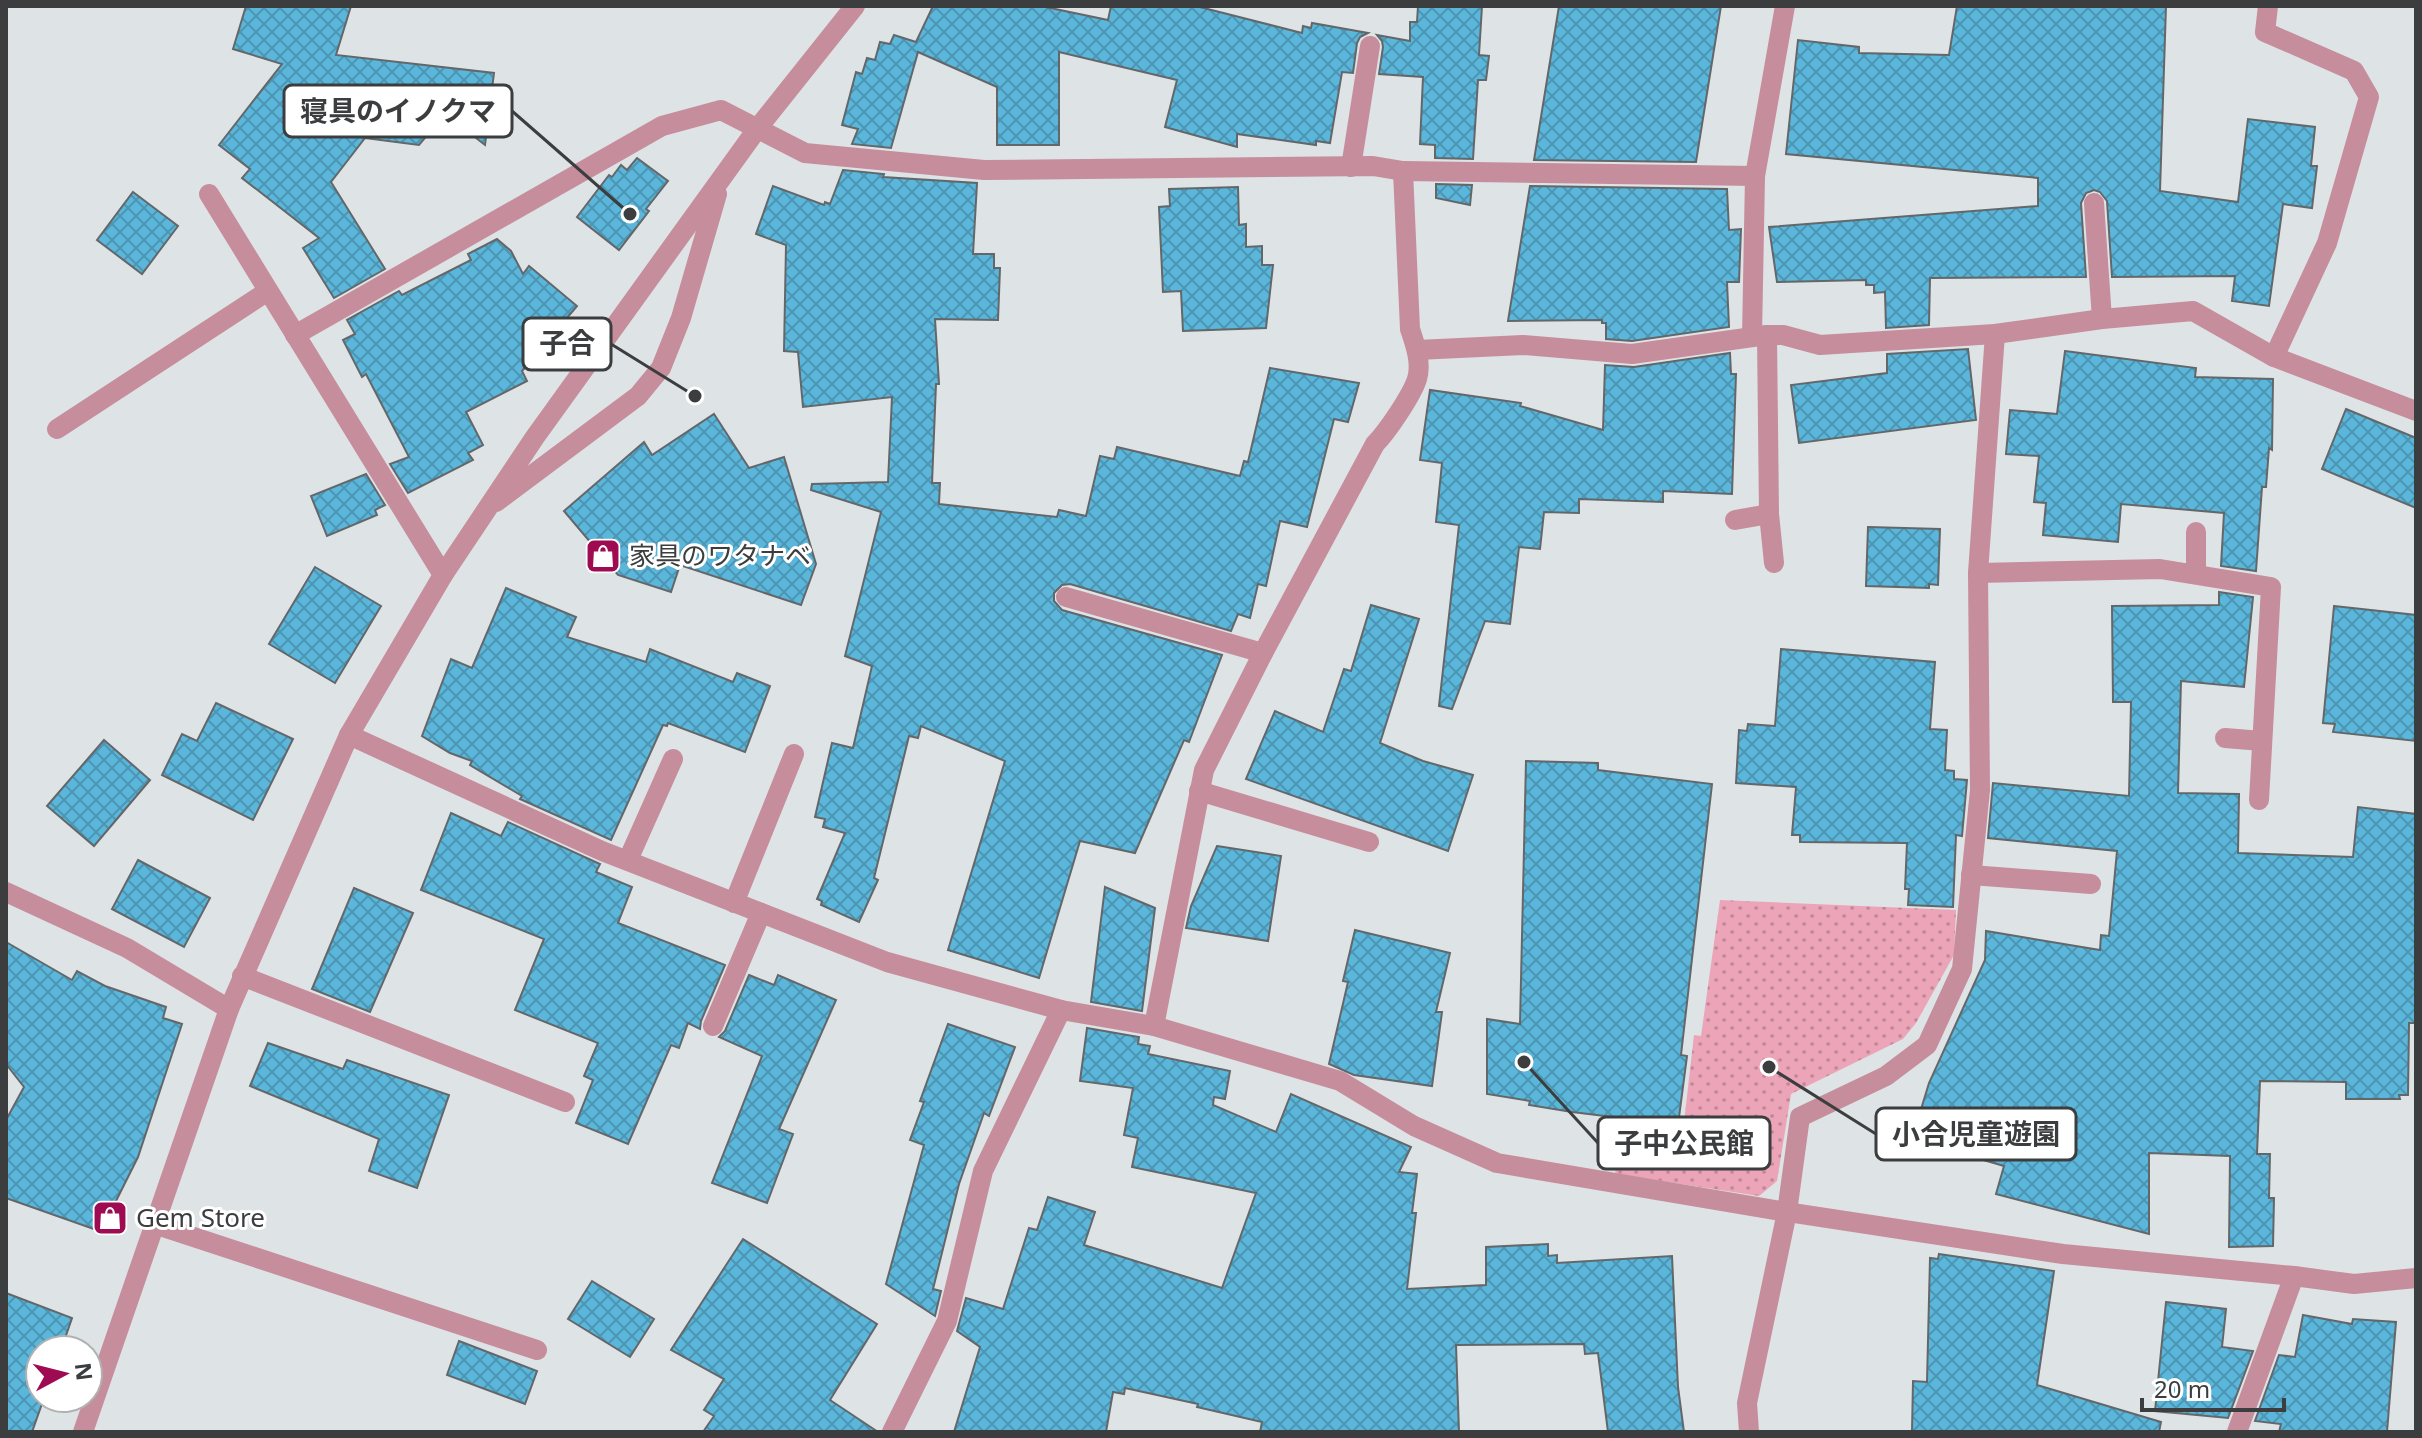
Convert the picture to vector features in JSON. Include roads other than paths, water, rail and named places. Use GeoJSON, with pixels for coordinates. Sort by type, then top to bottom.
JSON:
{"type":"FeatureCollection","features":[{"type":"Feature","properties":{"kind":"street"},"geometry":{"type":"LineString","coordinates":[[83,1432],[229,1009],[349,735],[443,575],[544,424],[757,129],[855,6]]}},
{"type":"Feature","properties":{"kind":"street"},"geometry":{"type":"LineString","coordinates":[[1774,563],[1760,336],[1755,176],[1785,6]]}},
{"type":"Feature","properties":{"kind":"street"},"geometry":{"type":"LineString","coordinates":[[2268,6],[2265,32],[2354,71],[2369,97],[2327,243],[2274,357]]}},
{"type":"Feature","properties":{"kind":"street"},"geometry":{"type":"LineString","coordinates":[[1351,167],[1370,46]]}},
{"type":"Feature","properties":{"kind":"street"},"geometry":{"type":"LineString","coordinates":[[295,335],[662,126],[721,110],[805,153],[984,170],[1373,166],[1403,171],[1755,176]]}},
{"type":"Feature","properties":{"kind":"street"},"geometry":{"type":"LineString","coordinates":[[1154,1026],[1204,770],[1375,444],[1384,435],[1418,378],[1417,350],[1410,329],[1403,171]]}},
{"type":"Feature","properties":{"kind":"street"},"geometry":{"type":"LineString","coordinates":[[488,508],[638,396],[661,368],[681,318],[721,178]]}},
{"type":"Feature","properties":{"kind":"street"},"geometry":{"type":"LineString","coordinates":[[209,194],[443,575]]}},
{"type":"Feature","properties":{"kind":"street"},"geometry":{"type":"LineString","coordinates":[[2094,203],[2102,319]]}},
{"type":"Feature","properties":{"kind":"street"},"geometry":{"type":"LineString","coordinates":[[57,429],[268,291]]}},
{"type":"Feature","properties":{"kind":"street"},"geometry":{"type":"LineString","coordinates":[[1417,350],[1523,345],[1632,354],[1783,335],[1820,345],[1995,334],[2102,319],[2193,311],[2274,357],[2416,411]]}},
{"type":"Feature","properties":{"kind":"street"},"geometry":{"type":"LineString","coordinates":[[1749,1432],[1747,1403],[1787,1212],[1800,1117],[1886,1076],[1927,1045],[1962,969],[1980,790],[1978,573],[1995,334]]}},
{"type":"Feature","properties":{"kind":"street"},"geometry":{"type":"LineString","coordinates":[[1735,520],[1769,514]]}},
{"type":"Feature","properties":{"kind":"street"},"geometry":{"type":"LineString","coordinates":[[2196,532],[2196,574]]}},
{"type":"Feature","properties":{"kind":"street"},"geometry":{"type":"LineString","coordinates":[[1978,573],[2160,569],[2271,587],[2259,800]]}},
{"type":"Feature","properties":{"kind":"street"},"geometry":{"type":"LineString","coordinates":[[1066,597],[1263,653]]}},
{"type":"Feature","properties":{"kind":"street"},"geometry":{"type":"LineString","coordinates":[[349,735],[628,860],[887,962],[1061,1010],[1154,1026],[1340,1081],[1414,1126],[1497,1163],[2063,1254],[2354,1284],[2416,1278]]}},
{"type":"Feature","properties":{"kind":"street"},"geometry":{"type":"LineString","coordinates":[[2225,738],[2262,741]]}},
{"type":"Feature","properties":{"kind":"street"},"geometry":{"type":"LineString","coordinates":[[734,903],[794,754]]}},
{"type":"Feature","properties":{"kind":"street"},"geometry":{"type":"LineString","coordinates":[[628,860],[673,759]]}},
{"type":"Feature","properties":{"kind":"street"},"geometry":{"type":"LineString","coordinates":[[1199,791],[1369,842]]}},
{"type":"Feature","properties":{"kind":"street"},"geometry":{"type":"LineString","coordinates":[[1971,875],[2091,884]]}},
{"type":"Feature","properties":{"kind":"street"},"geometry":{"type":"LineString","coordinates":[[6,892],[127,948],[229,1009]]}},
{"type":"Feature","properties":{"kind":"street"},"geometry":{"type":"LineString","coordinates":[[713,1026],[761,913]]}},
{"type":"Feature","properties":{"kind":"street"},"geometry":{"type":"LineString","coordinates":[[242,976],[565,1102]]}},
{"type":"Feature","properties":{"kind":"street"},"geometry":{"type":"LineString","coordinates":[[892,1432],[947,1321],[983,1171],[1061,1010]]}},
{"type":"Feature","properties":{"kind":"street"},"geometry":{"type":"LineString","coordinates":[[154,1224],[537,1350]]}},
{"type":"Feature","properties":{"kind":"street"},"geometry":{"type":"LineString","coordinates":[[2237,1432],[2294,1276]]}},
{"type":"Feature","properties":{"kind":"place","name":"寝具のイノクマ"},"geometry":{"type":"Point","coordinates":[630,214]}},
{"type":"Feature","properties":{"kind":"place","name":"子合"},"geometry":{"type":"Point","coordinates":[695,396]}},
{"type":"Feature","properties":{"kind":"place","name":"家具のワタナベ"},"geometry":{"type":"Point","coordinates":[603,556]}},
{"type":"Feature","properties":{"kind":"place","name":"子中公民館"},"geometry":{"type":"Point","coordinates":[1524,1062]}},
{"type":"Feature","properties":{"kind":"place","name":"小合児童遊園"},"geometry":{"type":"Point","coordinates":[1769,1067]}},
{"type":"Feature","properties":{"kind":"place","name":"Gem Store"},"geometry":{"type":"Point","coordinates":[110,1218]}}]}
